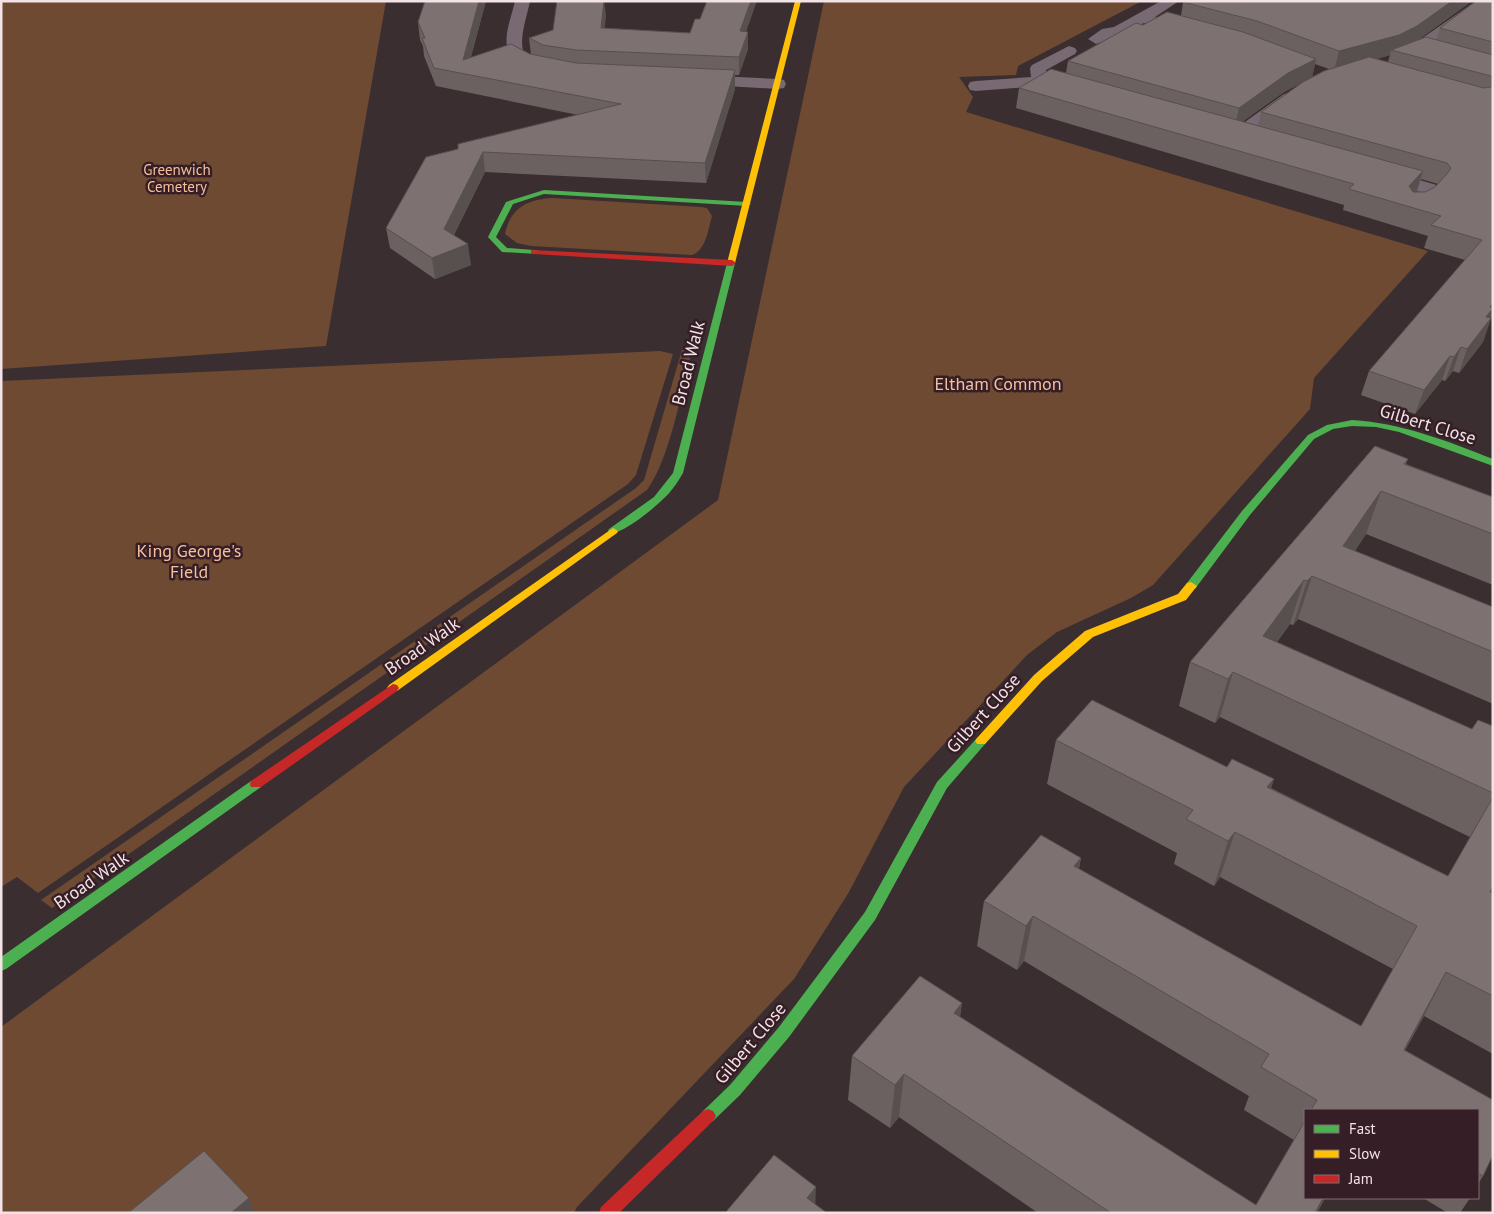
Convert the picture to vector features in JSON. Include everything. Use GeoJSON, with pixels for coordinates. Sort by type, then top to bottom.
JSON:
{"type":"FeatureCollection","features":[{"type":"Feature","properties":{"kind":"street"},"geometry":{"type":"LineString","coordinates":[[522,1],[513,45],[518,57],[532,66],[559,73]]}},
{"type":"Feature","properties":{"kind":"street","name":"Broad Walk"},"geometry":{"type":"LineString","coordinates":[[1,965],[636,516],[670,488],[678,473],[798,1]]}},
{"type":"Feature","properties":{"kind":"street"},"geometry":{"type":"LineString","coordinates":[[1096,39],[1108,32],[1118,31],[1172,1]]}},
{"type":"Feature","properties":{"kind":"street"},"geometry":{"type":"LineString","coordinates":[[1382,64],[1418,50],[1486,1]]}},
{"type":"Feature","properties":{"kind":"street"},"geometry":{"type":"LineString","coordinates":[[1142,18],[1199,33]]}},
{"type":"Feature","properties":{"kind":"street"},"geometry":{"type":"LineString","coordinates":[[1418,50],[1437,55]]}},
{"type":"Feature","properties":{"kind":"street"},"geometry":{"type":"LineString","coordinates":[[1044,82],[1038,75],[1038,68],[1069,51]]}},
{"type":"Feature","properties":{"kind":"street"},"geometry":{"type":"LineString","coordinates":[[680,80],[778,84]]}},
{"type":"Feature","properties":{"kind":"street"},"geometry":{"type":"LineString","coordinates":[[976,86],[1044,82],[1090,94]]}},
{"type":"Feature","properties":{"kind":"street"},"geometry":{"type":"LineString","coordinates":[[1237,136],[1305,89]]}},
{"type":"Feature","properties":{"kind":"street"},"geometry":{"type":"LineString","coordinates":[[1219,130],[1256,141]]}},
{"type":"Feature","properties":{"kind":"street"},"geometry":{"type":"LineString","coordinates":[[1368,172],[1433,190]]}},
{"type":"Feature","properties":{"kind":"street"},"geometry":{"type":"LineString","coordinates":[[1414,208],[1447,176]]}},
{"type":"Feature","properties":{"kind":"street"},"geometry":{"type":"LineString","coordinates":[[732,264],[505,250],[492,237],[510,202],[544,192],[747,204]]}},
{"type":"Feature","properties":{"kind":"street","name":"Gilbert Close"},"geometry":{"type":"LineString","coordinates":[[606,1213],[736,1090],[784,1032],[870,916],[942,785],[1038,678],[1089,634],[1182,597],[1246,513],[1311,437],[1324,427],[1342,423],[1387,426],[1493,463]]}},
{"type":"Feature","properties":{"kind":"green space","name":"Greenwich Cemetery"},"geometry":{"type":"Polygon","coordinates":[[[1,1],[386,1],[326,346],[1,369],[1,1]]]}},
{"type":"Feature","properties":{"kind":"green space","name":"Eltham Common"},"geometry":{"type":"Polygon","coordinates":[[[824,1],[1142,1],[1018,66],[1016,75],[959,77],[973,97],[966,112],[1428,251],[1314,378],[1310,409],[1153,585],[1131,598],[1057,632],[1027,655],[904,787],[849,892],[794,979],[577,1207],[574,1213],[1,1213],[1,1027],[718,500],[824,1]]]}},
{"type":"Feature","properties":{"kind":"green space"},"geometry":{"type":"Polygon","coordinates":[[[553,198],[701,207],[707,208],[712,216],[703,244],[692,255],[531,246],[517,243],[505,234],[507,225],[516,211],[536,200],[553,198]]]}},
{"type":"Feature","properties":{"kind":"green space"},"geometry":{"type":"Polygon","coordinates":[[[682,350],[692,350],[669,442],[655,477],[647,490],[52,908],[41,900],[636,488],[644,480],[682,350]]]}},
{"type":"Feature","properties":{"kind":"green space","name":"King George's Field"},"geometry":{"type":"Polygon","coordinates":[[[660,351],[673,354],[636,475],[628,484],[38,893],[17,877],[1,887],[1,381],[660,351]]]}},
{"type":"Feature","properties":{"kind":"building"},"geometry":{"type":"Polygon","coordinates":[[[425,1],[479,1],[463,60],[511,44],[530,54],[576,63],[735,70],[705,163],[483,152],[444,229],[468,244],[432,258],[386,228],[426,157],[458,149],[458,144],[621,104],[434,68],[418,22],[425,1]]]}},
{"type":"Feature","properties":{"kind":"building"},"geometry":{"type":"Polygon","coordinates":[[[557,1],[604,1],[601,28],[690,33],[695,19],[700,19],[707,1],[751,1],[740,31],[748,32],[739,57],[576,50],[543,45],[529,38],[553,30],[557,1]]]}},
{"type":"Feature","properties":{"kind":"building"},"geometry":{"type":"Polygon","coordinates":[[[1452,1],[1417,26],[1399,35],[1339,51],[1257,21],[1183,2],[1452,1]]]}},
{"type":"Feature","properties":{"kind":"building"},"geometry":{"type":"Polygon","coordinates":[[[1476,1],[1493,1],[1493,42],[1440,28],[1476,1]]]}},
{"type":"Feature","properties":{"kind":"building"},"geometry":{"type":"Polygon","coordinates":[[[1167,12],[1243,32],[1316,59],[1288,73],[1239,108],[1068,61],[1136,23],[1143,25],[1167,12]]]}},
{"type":"Feature","properties":{"kind":"building"},"geometry":{"type":"Polygon","coordinates":[[[1426,37],[1493,55],[1493,78],[1391,50],[1426,37]]]}},
{"type":"Feature","properties":{"kind":"building"},"geometry":{"type":"Polygon","coordinates":[[[1369,57],[1484,88],[1493,85],[1493,303],[1490,307],[1493,308],[1486,317],[1491,318],[1467,349],[1461,347],[1454,357],[1450,356],[1424,390],[1369,371],[1482,240],[1431,225],[1441,216],[1349,189],[1354,184],[1019,88],[1051,69],[1423,171],[1409,186],[1413,192],[1425,192],[1435,187],[1447,174],[1451,168],[1447,163],[1261,112],[1303,82],[1324,71],[1369,57]]]}},
{"type":"Feature","properties":{"kind":"building"},"geometry":{"type":"Polygon","coordinates":[[[1375,446],[1408,459],[1404,464],[1493,497],[1493,534],[1381,491],[1343,546],[1493,607],[1493,652],[1312,576],[1307,581],[1304,580],[1263,636],[1472,729],[1478,720],[1493,726],[1493,793],[1233,672],[1228,679],[1190,662],[1375,446]]]}},
{"type":"Feature","properties":{"kind":"building"},"geometry":{"type":"Polygon","coordinates":[[[1092,700],[1227,767],[1232,759],[1274,779],[1267,787],[1448,876],[1493,797],[1493,887],[1490,892],[1493,893],[1493,996],[1446,972],[1404,1050],[1493,1100],[1493,1155],[1483,1176],[1479,1174],[1479,1109],[1312,1109],[1317,1100],[1261,1067],[1269,1054],[1033,916],[1026,926],[984,901],[1041,835],[1081,858],[1074,866],[1361,1026],[1417,926],[1235,832],[1228,841],[1186,819],[1193,810],[1056,740],[1092,700]]]}},
{"type":"Feature","properties":{"kind":"building"},"geometry":{"type":"Polygon","coordinates":[[[920,976],[962,1003],[954,1013],[1256,1205],[1304,1123],[1304,1199],[1322,1199],[1315,1213],[1111,1213],[904,1074],[895,1085],[852,1056],[920,976]]]}},
{"type":"Feature","properties":{"kind":"building"},"geometry":{"type":"Polygon","coordinates":[[[204,1151],[249,1198],[231,1213],[128,1213],[204,1151]]]}},
{"type":"Feature","properties":{"kind":"building"},"geometry":{"type":"Polygon","coordinates":[[[774,1155],[816,1187],[807,1198],[827,1213],[725,1213],[774,1155]]]}},
{"type":"Feature","properties":{"kind":"traffic: fast"},"geometry":{"type":"LineString","coordinates":[[534,252],[505,250],[492,237],[510,202],[544,192],[747,204]]}},
{"type":"Feature","properties":{"kind":"traffic: fast"},"geometry":{"type":"LineString","coordinates":[[613,531],[658,499],[678,473],[731,263]]}},
{"type":"Feature","properties":{"kind":"traffic: fast"},"geometry":{"type":"LineString","coordinates":[[1191,586],[1246,513],[1311,437],[1330,427],[1352,423],[1376,424],[1401,429],[1493,463]]}},
{"type":"Feature","properties":{"kind":"traffic: fast"},"geometry":{"type":"LineString","coordinates":[[708,1116],[735,1090],[784,1032],[870,916],[942,785],[981,741]]}},
{"type":"Feature","properties":{"kind":"traffic: fast"},"geometry":{"type":"LineString","coordinates":[[1,965],[256,784]]}},
{"type":"Feature","properties":{"kind":"traffic: slow"},"geometry":{"type":"LineString","coordinates":[[731,263],[798,1]]}},
{"type":"Feature","properties":{"kind":"traffic: slow"},"geometry":{"type":"LineString","coordinates":[[393,688],[613,531]]}},
{"type":"Feature","properties":{"kind":"traffic: slow"},"geometry":{"type":"LineString","coordinates":[[981,741],[1038,678],[1089,634],[1182,597],[1191,586]]}},
{"type":"Feature","properties":{"kind":"traffic: jam"},"geometry":{"type":"LineString","coordinates":[[534,252],[732,263]]}},
{"type":"Feature","properties":{"kind":"traffic: jam"},"geometry":{"type":"LineString","coordinates":[[256,784],[393,688]]}},
{"type":"Feature","properties":{"kind":"traffic: jam"},"geometry":{"type":"LineString","coordinates":[[607,1213],[708,1116]]}}]}
